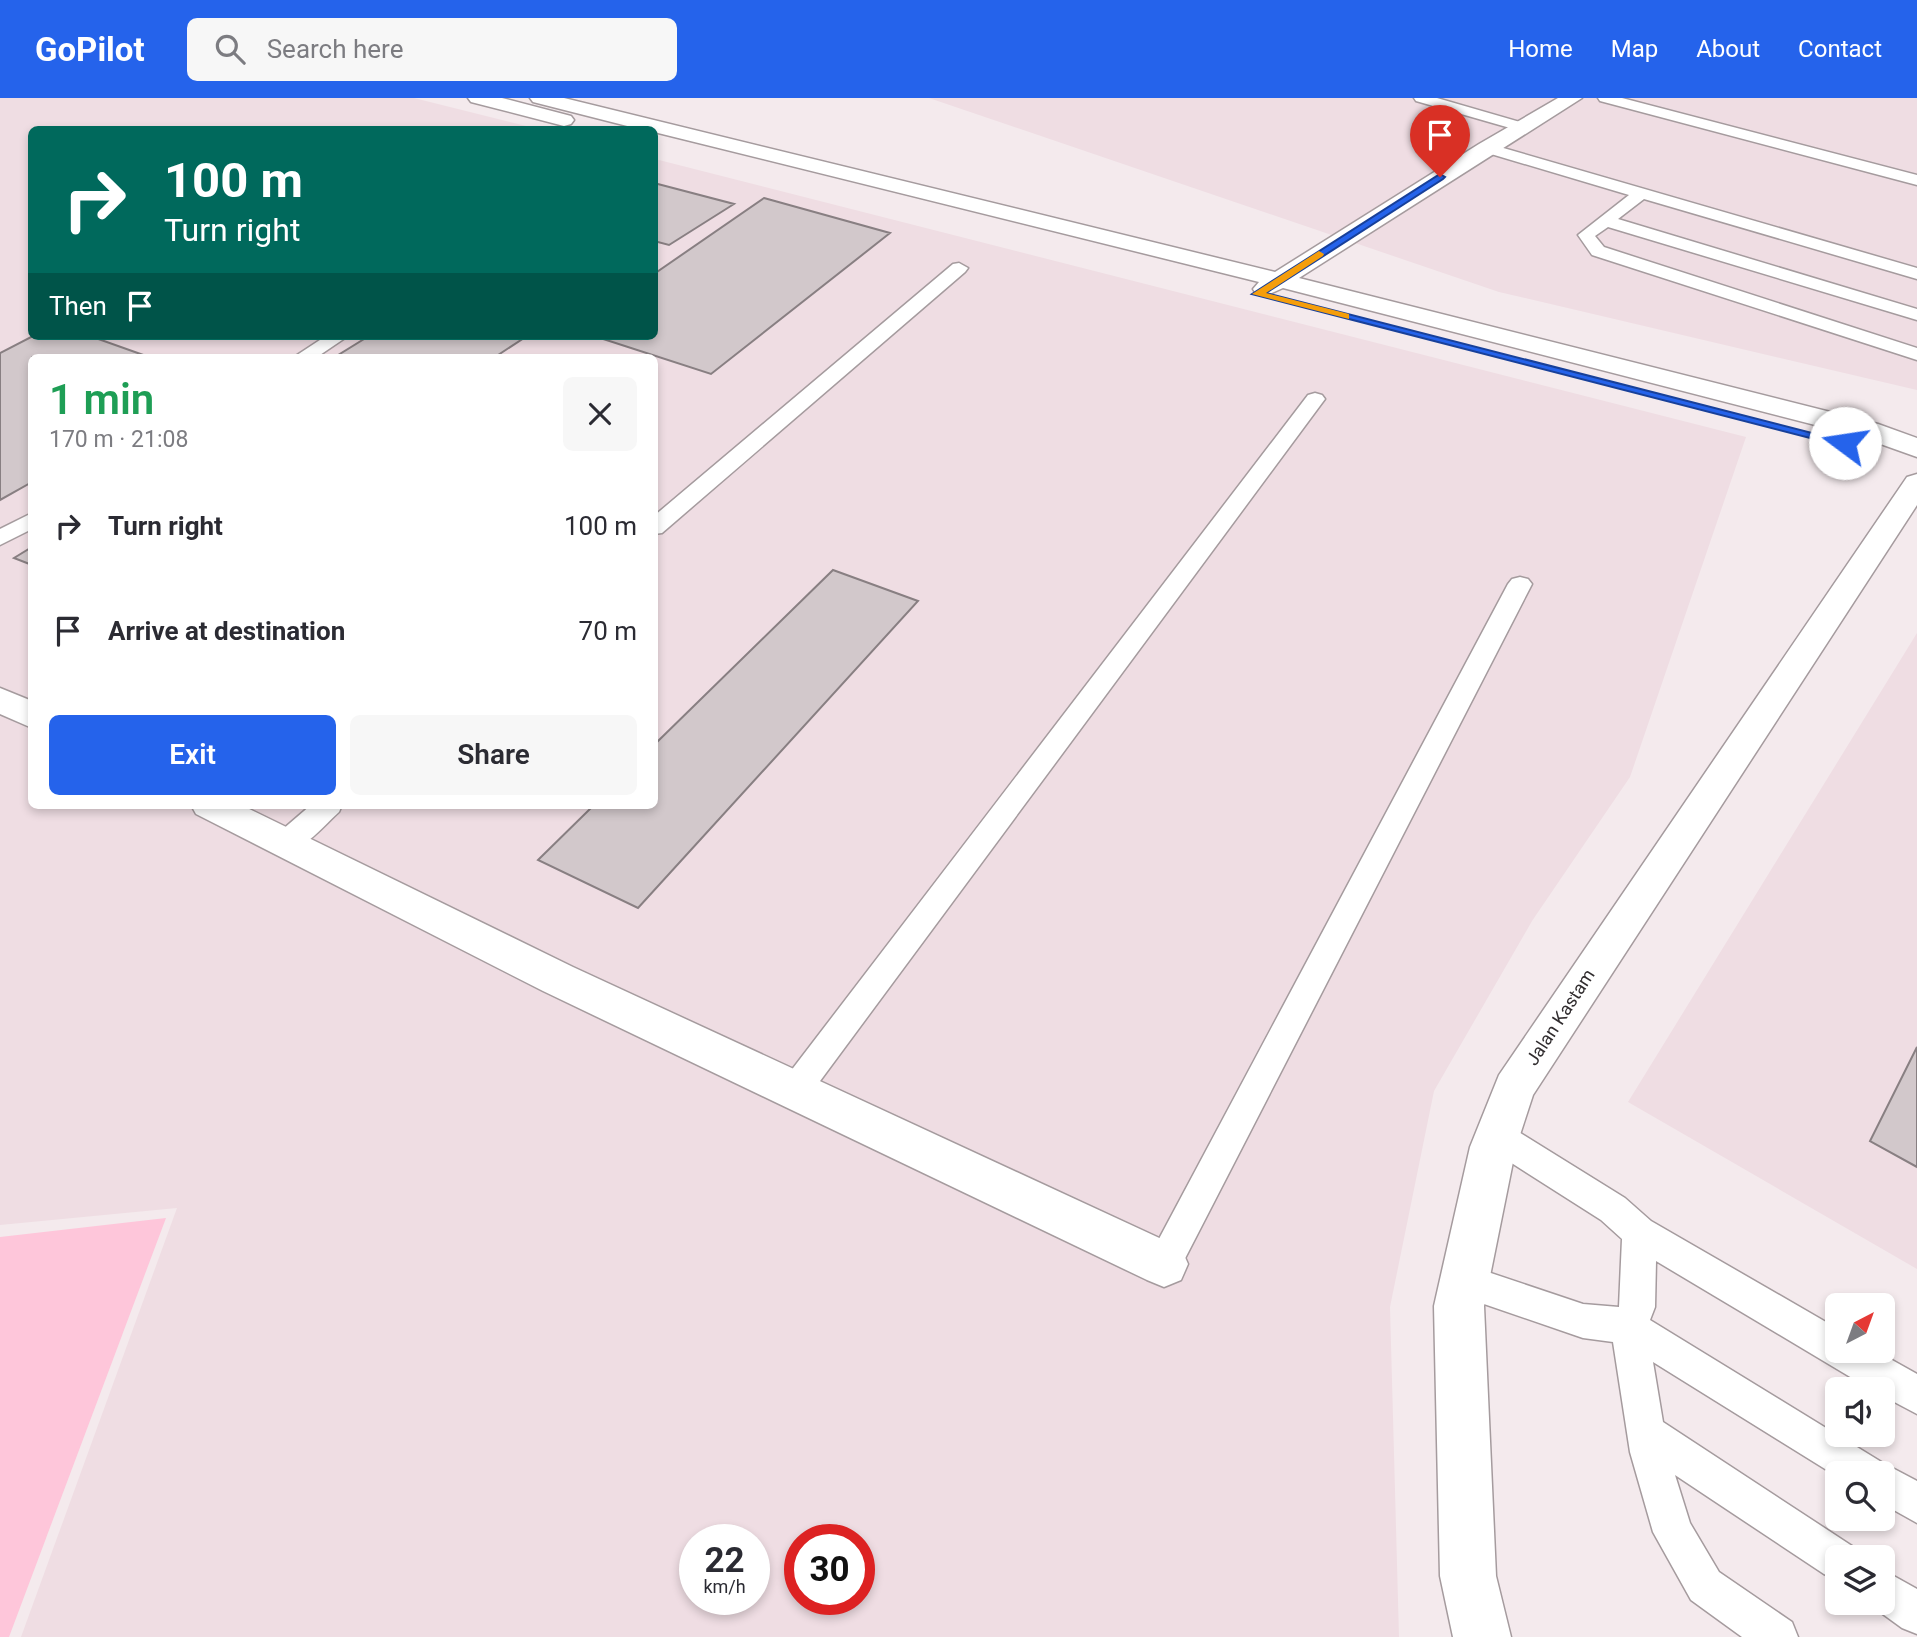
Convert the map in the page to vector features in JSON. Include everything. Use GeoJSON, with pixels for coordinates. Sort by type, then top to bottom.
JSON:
{"type":"FeatureCollection","features":[{"type":"Feature","properties":{"kind":"street"},"geometry":{"type":"LineString","coordinates":[[478,98],[587,126]]}},
{"type":"Feature","properties":{"kind":"street"},"geometry":{"type":"LineString","coordinates":[[540,98],[645,126]]}},
{"type":"Feature","properties":{"kind":"street"},"geometry":{"type":"LineString","coordinates":[[1257,294],[1486,148],[1572,98]]}},
{"type":"Feature","properties":{"kind":"street"},"geometry":{"type":"LineString","coordinates":[[658,129],[935,203],[1257,294],[1871,450],[1917,453]]}},
{"type":"Feature","properties":{"kind":"street"},"geometry":{"type":"LineString","coordinates":[[658,144],[1279,280],[1868,429],[1917,448]]}},
{"type":"Feature","properties":{"kind":"street","name":"Jalan Kastam"},"geometry":{"type":"LineString","coordinates":[[1482,1637],[1468,1576],[1459,1306],[1497,1136],[1514,1088],[1917,483]]}},
{"type":"Feature","properties":{"kind":"street"},"geometry":{"type":"LineString","coordinates":[[0,700],[28,714]]}},
{"type":"Feature","properties":{"kind":"street"},"geometry":{"type":"LineString","coordinates":[[217,809],[558,979],[1164,1264]]}},
{"type":"Feature","properties":{"kind":"lane"},"geometry":{"type":"LineString","coordinates":[[1421,98],[1521,127]]}},
{"type":"Feature","properties":{"kind":"lane"},"geometry":{"type":"LineString","coordinates":[[1605,98],[1917,180]]}},
{"type":"Feature","properties":{"kind":"lane"},"geometry":{"type":"LineString","coordinates":[[1486,148],[1917,274]]}},
{"type":"Feature","properties":{"kind":"lane"},"geometry":{"type":"LineString","coordinates":[[1641,194],[1586,235],[1598,251],[1917,354]]}},
{"type":"Feature","properties":{"kind":"lane"},"geometry":{"type":"LineString","coordinates":[[1604,220],[1917,315]]}},
{"type":"Feature","properties":{"kind":"lane"},"geometry":{"type":"LineString","coordinates":[[658,525],[959,268]]}},
{"type":"Feature","properties":{"kind":"lane"},"geometry":{"type":"LineString","coordinates":[[309,354],[332,340]]}},
{"type":"Feature","properties":{"kind":"lane"},"geometry":{"type":"LineString","coordinates":[[795,1090],[1315,399]]}},
{"type":"Feature","properties":{"kind":"lane"},"geometry":{"type":"LineString","coordinates":[[0,538],[28,521]]}},
{"type":"Feature","properties":{"kind":"lane"},"geometry":{"type":"LineString","coordinates":[[1164,1264],[1520,584]]}},
{"type":"Feature","properties":{"kind":"lane"},"geometry":{"type":"LineString","coordinates":[[285,843],[324,809]]}},
{"type":"Feature","properties":{"kind":"lane"},"geometry":{"type":"LineString","coordinates":[[1497,1136],[1613,1209],[1639,1232],[1825,1342]]}},
{"type":"Feature","properties":{"kind":"lane"},"geometry":{"type":"LineString","coordinates":[[1639,1232],[1637,1307],[1629,1326],[1649,1452],[1673,1532],[1706,1586],[1777,1637]]}},
{"type":"Feature","properties":{"kind":"lane"},"geometry":{"type":"LineString","coordinates":[[1464,1281],[1583,1321],[1629,1326],[1847,1461]]}},
{"type":"Feature","properties":{"kind":"lane"},"geometry":{"type":"LineString","coordinates":[[1862,1363],[1917,1395]]}},
{"type":"Feature","properties":{"kind":"lane"},"geometry":{"type":"LineString","coordinates":[[1646,1433],[1825,1551]]}},
{"type":"Feature","properties":{"kind":"lane"},"geometry":{"type":"LineString","coordinates":[[1895,1489],[1917,1503]]}},
{"type":"Feature","properties":{"kind":"lane"},"geometry":{"type":"LineString","coordinates":[[1895,1599],[1917,1613]]}},
{"type":"Feature","properties":{"kind":"shaded area"},"geometry":{"type":"Polygon","coordinates":[[[0,98],[414,98],[526,126],[28,126],[28,340],[658,340],[658,160],[1746,437],[1630,777],[1532,921],[1434,1091],[1390,1307],[1399,1637],[21,1637],[177,1208],[0,1225],[0,98]]]}},
{"type":"Feature","properties":{"kind":"shaded area"},"geometry":{"type":"Polygon","coordinates":[[[929,98],[1917,98],[1917,390],[1499,292],[929,98]]]}},
{"type":"Feature","properties":{"kind":"shaded area"},"geometry":{"type":"Polygon","coordinates":[[[1917,633],[1917,1269],[1628,1102],[1917,633]]]}},
{"type":"Feature","properties":{"kind":"shaded area"},"geometry":{"type":"Polygon","coordinates":[[[166,1218],[9,1637],[0,1637],[0,1237],[166,1218]]]}},
{"type":"Feature","properties":{"kind":"building"},"geometry":{"type":"Polygon","coordinates":[[[658,184],[734,204],[669,245],[658,242],[658,184]]]}},
{"type":"Feature","properties":{"kind":"building"},"geometry":{"type":"Polygon","coordinates":[[[764,198],[890,233],[711,374],[658,357],[658,354],[649,354],[606,340],[658,340],[658,271],[764,198]]]}},
{"type":"Feature","properties":{"kind":"building"},"geometry":{"type":"Polygon","coordinates":[[[28,339],[101,340],[141,354],[28,354],[28,484],[0,500],[0,353],[28,339]]]}},
{"type":"Feature","properties":{"kind":"building"},"geometry":{"type":"Polygon","coordinates":[[[363,340],[521,340],[500,354],[340,354],[363,340]]]}},
{"type":"Feature","properties":{"kind":"building"},"geometry":{"type":"Polygon","coordinates":[[[28,549],[28,563],[14,558],[28,549]]]}},
{"type":"Feature","properties":{"kind":"building"},"geometry":{"type":"Polygon","coordinates":[[[833,570],[918,601],[638,908],[538,860],[590,809],[658,809],[658,741],[833,570]]]}},
{"type":"Feature","properties":{"kind":"building"},"geometry":{"type":"Polygon","coordinates":[[[1917,1047],[1917,1167],[1870,1141],[1917,1047]]]}},
{"type":"Feature","properties":{"kind":"slow traffic"},"geometry":{"type":"LineString","coordinates":[[1319,254],[1257,294],[1346,317]]}},
{"type":"Feature","properties":{"kind":"route"},"geometry":{"type":"LineString","coordinates":[[1440,177],[1257,294],[1845,443]]}}]}
